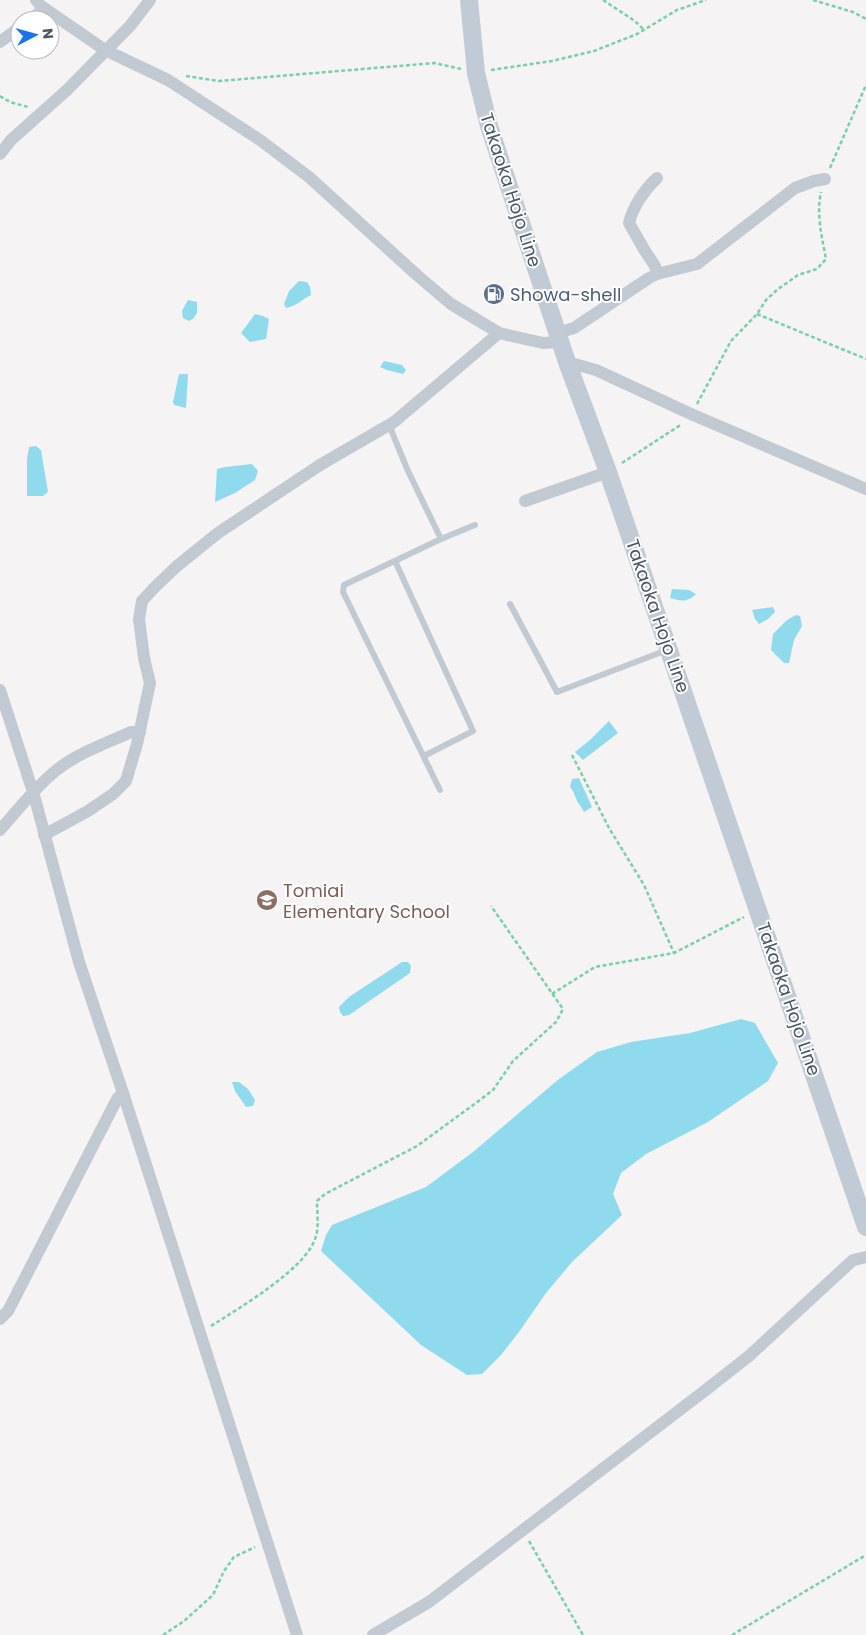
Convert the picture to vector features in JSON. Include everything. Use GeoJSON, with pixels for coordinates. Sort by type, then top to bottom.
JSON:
{"type":"FeatureCollection","features":[{"type":"Feature","properties":{"kind":"main road","name":"Takaoka Hojo Line"},"geometry":{"type":"LineString","coordinates":[[469,0],[476,73],[489,126],[559,337],[608,472],[866,1227]]}},
{"type":"Feature","properties":{"kind":"street"},"geometry":{"type":"LineString","coordinates":[[0,154],[11,140],[67,90],[130,26],[150,0]]}},
{"type":"Feature","properties":{"kind":"street"},"geometry":{"type":"LineString","coordinates":[[40,4],[105,50],[168,80],[260,140],[309,177],[451,304],[499,333],[543,343],[559,337],[574,328],[657,274],[696,264],[795,188],[826,179]]}},
{"type":"Feature","properties":{"kind":"street"},"geometry":{"type":"LineString","coordinates":[[657,178],[648,186],[631,215],[629,223],[655,266],[657,274]]}},
{"type":"Feature","properties":{"kind":"street"},"geometry":{"type":"LineString","coordinates":[[44,835],[88,811],[112,794],[126,781],[140,732],[150,683],[144,658],[139,619],[142,601],[177,566],[218,533],[320,465],[389,425],[499,333]]}},
{"type":"Feature","properties":{"kind":"street"},"geometry":{"type":"LineString","coordinates":[[568,362],[596,370],[691,414],[866,489]]}},
{"type":"Feature","properties":{"kind":"street"},"geometry":{"type":"LineString","coordinates":[[525,501],[608,472]]}},
{"type":"Feature","properties":{"kind":"street"},"geometry":{"type":"LineString","coordinates":[[0,690],[33,793],[79,962],[297,1635]]}},
{"type":"Feature","properties":{"kind":"street"},"geometry":{"type":"LineString","coordinates":[[0,830],[53,773],[74,759],[132,732],[140,732]]}},
{"type":"Feature","properties":{"kind":"street"},"geometry":{"type":"LineString","coordinates":[[0,1318],[8,1311],[117,1099],[123,1093]]}},
{"type":"Feature","properties":{"kind":"street"},"geometry":{"type":"LineString","coordinates":[[373,1635],[429,1602],[523,1531],[749,1356],[853,1260],[866,1257]]}},
{"type":"Feature","properties":{"kind":"lane"},"geometry":{"type":"LineString","coordinates":[[389,425],[441,539]]}},
{"type":"Feature","properties":{"kind":"lane"},"geometry":{"type":"LineString","coordinates":[[440,790],[343,592],[344,585],[441,539],[476,525]]}},
{"type":"Feature","properties":{"kind":"lane"},"geometry":{"type":"LineString","coordinates":[[395,561],[473,731],[424,756]]}},
{"type":"Feature","properties":{"kind":"lane"},"geometry":{"type":"LineString","coordinates":[[510,604],[557,692],[669,649]]}},
{"type":"Feature","properties":{"kind":"path"},"geometry":{"type":"LineString","coordinates":[[603,0],[635,21],[644,30]]}},
{"type":"Feature","properties":{"kind":"path"},"geometry":{"type":"LineString","coordinates":[[168,80],[182,75],[219,82],[435,63],[476,73],[552,61],[594,51],[644,30],[677,10],[706,0]]}},
{"type":"Feature","properties":{"kind":"path"},"geometry":{"type":"LineString","coordinates":[[813,0],[853,12],[866,19]]}},
{"type":"Feature","properties":{"kind":"path"},"geometry":{"type":"LineString","coordinates":[[608,472],[684,423],[691,414],[731,341],[757,314],[766,300],[778,289],[798,276],[817,268],[826,260],[818,203],[826,179],[866,85]]}},
{"type":"Feature","properties":{"kind":"path"},"geometry":{"type":"LineString","coordinates":[[0,96],[10,102],[41,113]]}},
{"type":"Feature","properties":{"kind":"path"},"geometry":{"type":"LineString","coordinates":[[757,314],[866,359]]}},
{"type":"Feature","properties":{"kind":"path"},"geometry":{"type":"LineString","coordinates":[[572,754],[609,828],[644,885],[674,954]]}},
{"type":"Feature","properties":{"kind":"path"},"geometry":{"type":"LineString","coordinates":[[199,1334],[287,1274],[307,1254],[316,1236],[317,1201],[325,1194],[417,1146],[493,1090],[513,1061],[556,1022],[563,1009],[492,906]]}},
{"type":"Feature","properties":{"kind":"path"},"geometry":{"type":"LineString","coordinates":[[552,994],[595,967],[674,954],[758,910]]}},
{"type":"Feature","properties":{"kind":"path"},"geometry":{"type":"LineString","coordinates":[[523,1531],[536,1550],[583,1635]]}},
{"type":"Feature","properties":{"kind":"path"},"geometry":{"type":"LineString","coordinates":[[163,1635],[184,1621],[213,1594],[224,1570],[234,1557],[248,1549],[268,1542]]}},
{"type":"Feature","properties":{"kind":"path"},"geometry":{"type":"LineString","coordinates":[[732,1635],[866,1555]]}},
{"type":"Feature","properties":{"kind":"water"},"geometry":{"type":"Polygon","coordinates":[[[299,281],[307,282],[311,295],[286,308],[284,304],[289,291],[299,281]]]}},
{"type":"Feature","properties":{"kind":"water"},"geometry":{"type":"Polygon","coordinates":[[[188,300],[197,302],[197,313],[189,321],[183,318],[182,311],[188,300]]]}},
{"type":"Feature","properties":{"kind":"water"},"geometry":{"type":"Polygon","coordinates":[[[255,314],[269,319],[266,339],[250,342],[241,333],[255,314]]]}},
{"type":"Feature","properties":{"kind":"water"},"geometry":{"type":"Polygon","coordinates":[[[384,361],[402,365],[406,370],[403,374],[380,367],[384,361]]]}},
{"type":"Feature","properties":{"kind":"water"},"geometry":{"type":"Polygon","coordinates":[[[179,374],[188,374],[186,408],[174,405],[173,402],[179,374]]]}},
{"type":"Feature","properties":{"kind":"water"},"geometry":{"type":"Polygon","coordinates":[[[36,446],[41,450],[48,492],[43,496],[27,496],[27,459],[29,447],[36,446]]]}},
{"type":"Feature","properties":{"kind":"water"},"geometry":{"type":"Polygon","coordinates":[[[252,464],[258,471],[255,480],[235,493],[215,502],[217,469],[252,464]]]}},
{"type":"Feature","properties":{"kind":"water"},"geometry":{"type":"Polygon","coordinates":[[[672,589],[689,590],[696,594],[687,600],[677,600],[670,598],[672,589]]]}},
{"type":"Feature","properties":{"kind":"water"},"geometry":{"type":"Polygon","coordinates":[[[773,607],[775,612],[759,624],[752,610],[773,607]]]}},
{"type":"Feature","properties":{"kind":"water"},"geometry":{"type":"Polygon","coordinates":[[[796,615],[800,616],[802,626],[794,640],[789,663],[784,663],[771,650],[773,634],[787,620],[796,615]]]}},
{"type":"Feature","properties":{"kind":"water"},"geometry":{"type":"Polygon","coordinates":[[[609,721],[618,733],[583,760],[575,752],[609,721]]]}},
{"type":"Feature","properties":{"kind":"water"},"geometry":{"type":"Polygon","coordinates":[[[579,778],[592,807],[584,812],[570,787],[572,779],[579,778]]]}},
{"type":"Feature","properties":{"kind":"water"},"geometry":{"type":"Polygon","coordinates":[[[402,962],[408,962],[411,966],[410,973],[349,1015],[343,1016],[339,1007],[349,997],[402,962]]]}},
{"type":"Feature","properties":{"kind":"water"},"geometry":{"type":"Polygon","coordinates":[[[741,1019],[755,1023],[778,1063],[768,1081],[708,1122],[646,1154],[621,1173],[613,1194],[622,1215],[572,1262],[546,1293],[501,1355],[482,1374],[467,1375],[421,1345],[321,1251],[326,1235],[332,1225],[426,1187],[473,1152],[559,1079],[597,1052],[631,1042],[690,1033],[741,1019]]]}},
{"type":"Feature","properties":{"kind":"water"},"geometry":{"type":"Polygon","coordinates":[[[232,1082],[239,1082],[248,1089],[255,1100],[253,1106],[246,1107],[235,1091],[232,1082]]]}},
{"type":"Feature","properties":{"kind":"place","name":"Showa-shell"},"geometry":{"type":"Point","coordinates":[494,294]}},
{"type":"Feature","properties":{"kind":"place","name":"Tomiai Elementary School"},"geometry":{"type":"Point","coordinates":[267,900]}}]}
